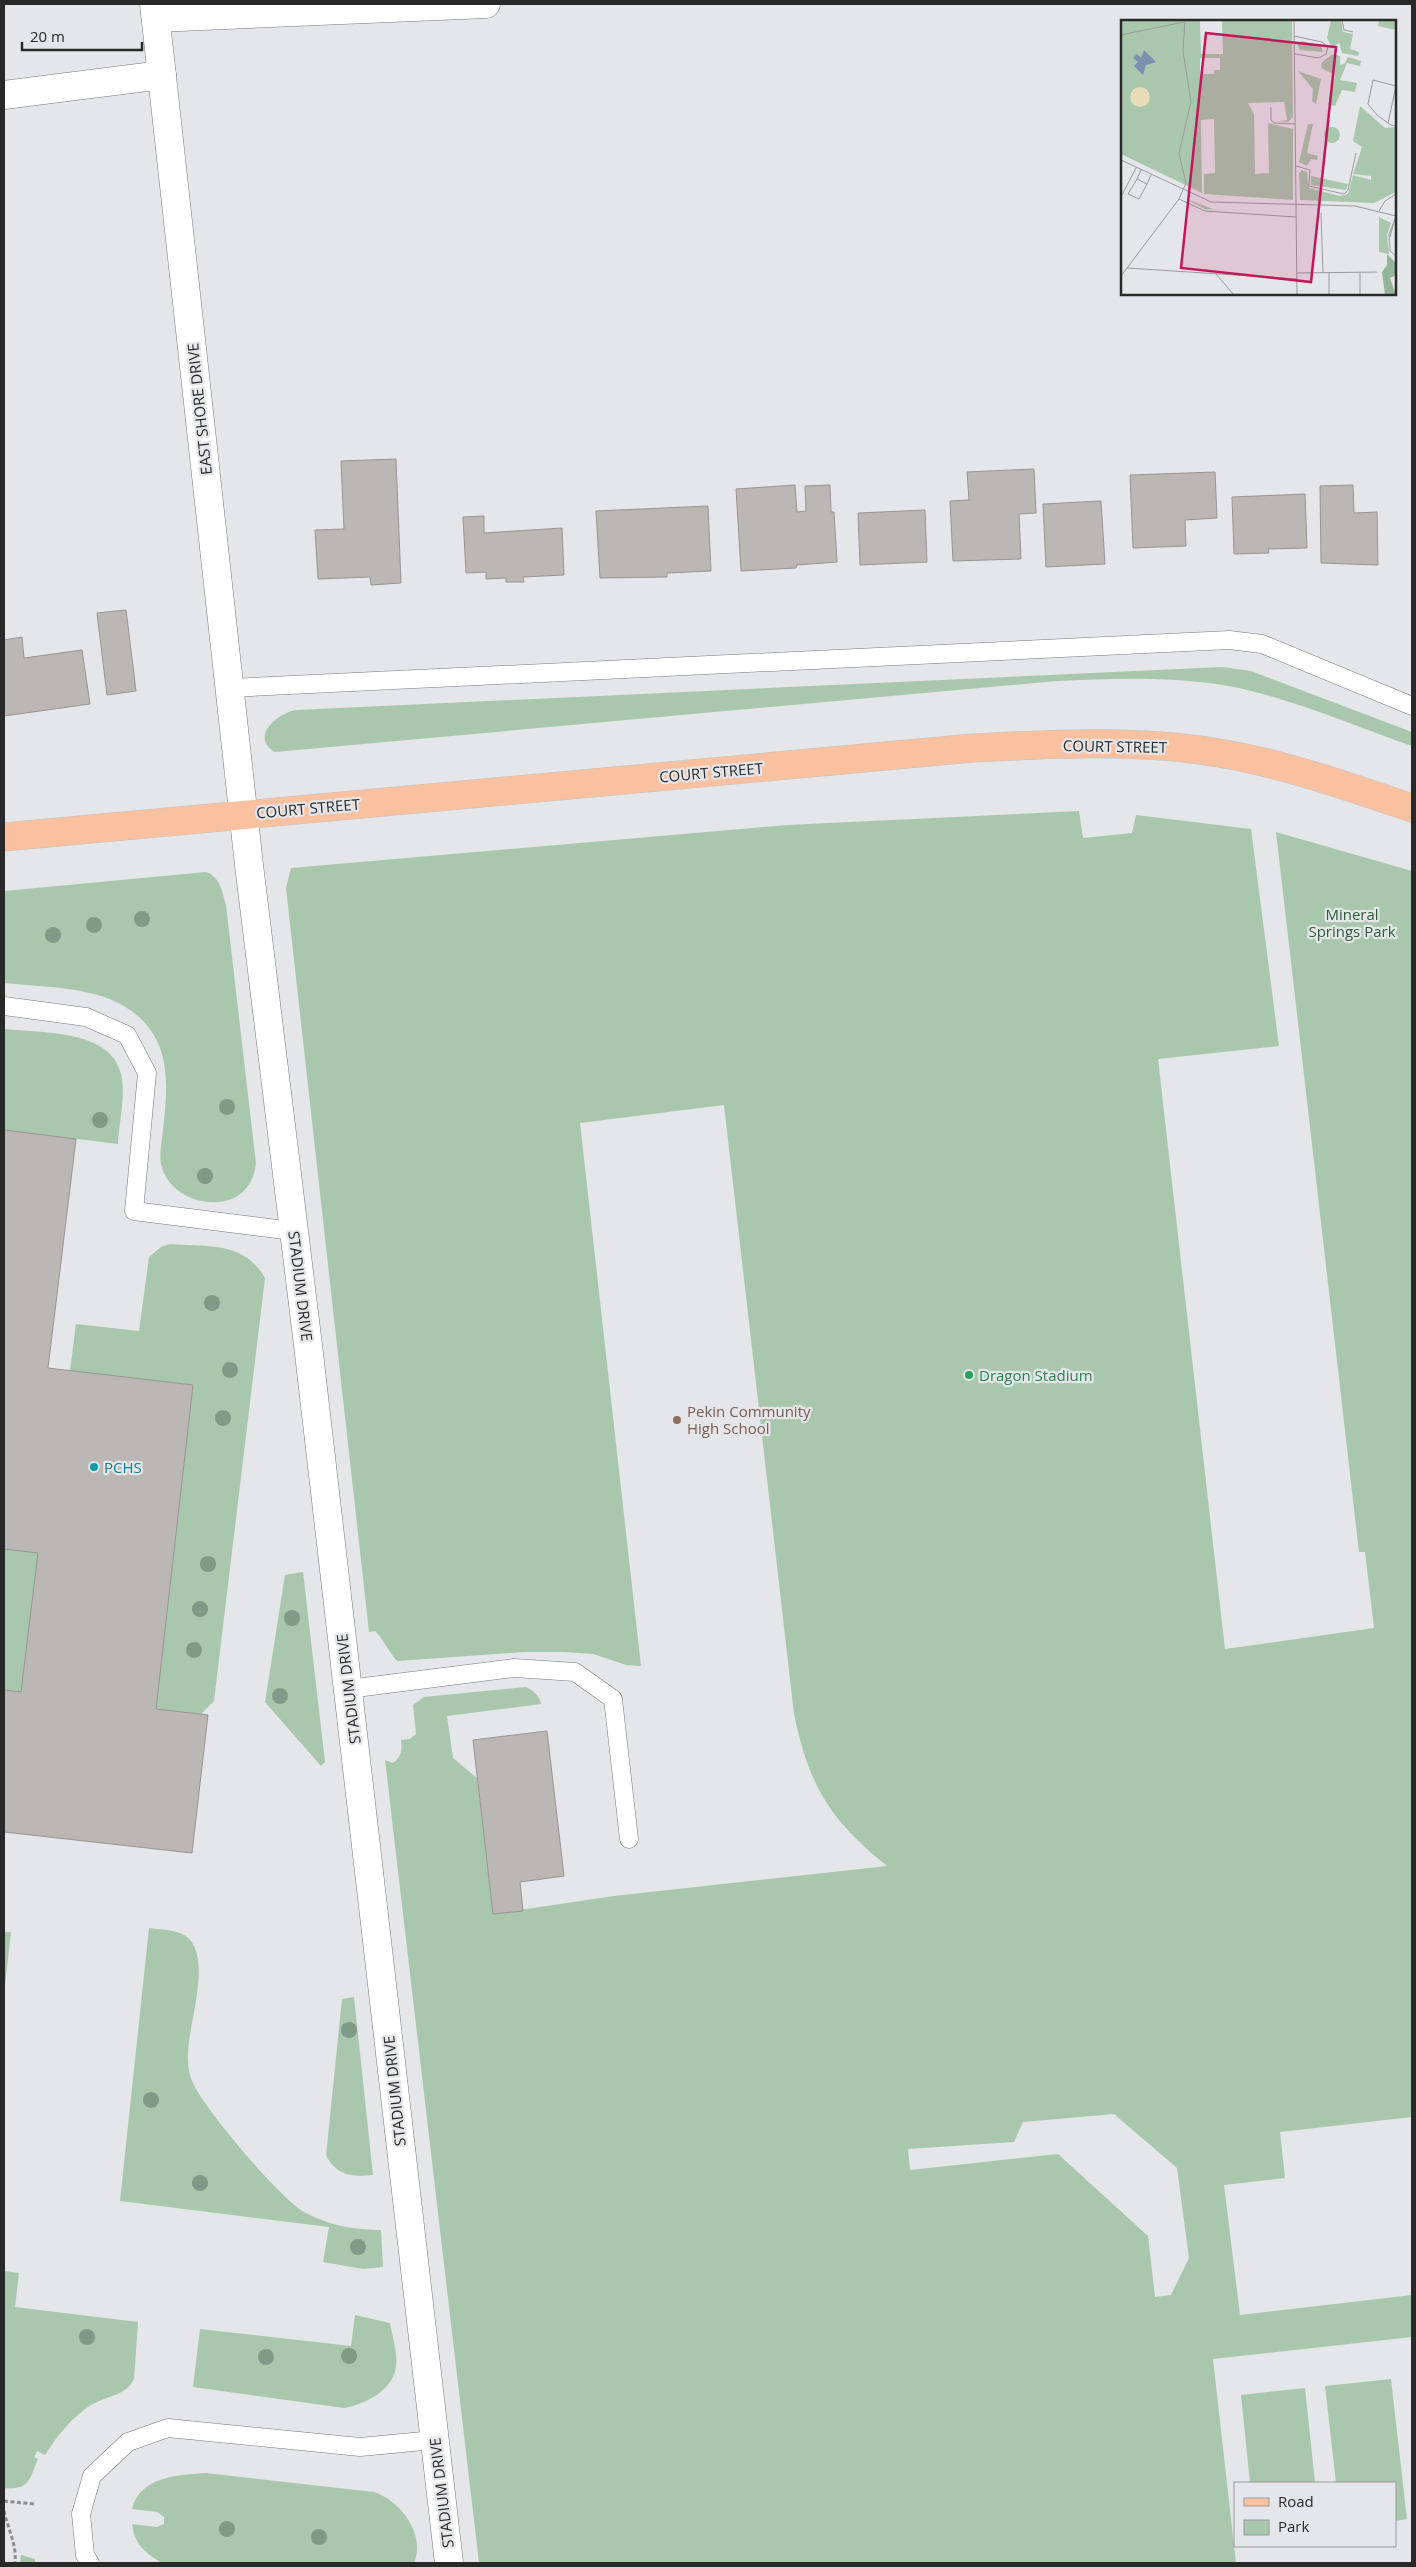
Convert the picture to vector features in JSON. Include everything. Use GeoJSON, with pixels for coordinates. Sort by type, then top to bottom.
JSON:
{"type":"FeatureCollection","features":[{"type":"Feature","properties":{"kind":"main road","name":"COURT STREET"},"geometry":{"type":"LineString","coordinates":[[4,837],[973,748],[1034,745],[1135,745],[1219,753],[1258,760],[1338,783],[1412,808]]}},
{"type":"Feature","properties":{"kind":"street"},"geometry":{"type":"LineString","coordinates":[[155,11],[486,4]]}},
{"type":"Feature","properties":{"kind":"street","name":"EAST SHORE DRIVE"},"geometry":{"type":"LineString","coordinates":[[155,11],[244,814]]}},
{"type":"Feature","properties":{"kind":"street"},"geometry":{"type":"LineString","coordinates":[[4,95],[162,75]]}},
{"type":"Feature","properties":{"kind":"street","name":"STADIUM DRIVE"},"geometry":{"type":"LineString","coordinates":[[244,814],[348,1688],[449,2563]]}},
{"type":"Feature","properties":{"kind":"lane"},"geometry":{"type":"LineString","coordinates":[[230,688],[1229,640],[1262,644],[1412,706]]}},
{"type":"Feature","properties":{"kind":"lane"},"geometry":{"type":"LineString","coordinates":[[4,1006],[86,1017],[127,1035],[147,1073],[134,1211],[293,1231]]}},
{"type":"Feature","properties":{"kind":"lane"},"geometry":{"type":"LineString","coordinates":[[348,1688],[514,1668],[575,1672],[613,1699],[629,1839]]}},
{"type":"Feature","properties":{"kind":"lane"},"geometry":{"type":"LineString","coordinates":[[90,2563],[84,2555],[81,2514],[92,2476],[128,2442],[168,2428],[360,2447],[434,2440]]}},
{"type":"Feature","properties":{"kind":"path"},"geometry":{"type":"LineString","coordinates":[[4,2501],[34,2504]]}},
{"type":"Feature","properties":{"kind":"path"},"geometry":{"type":"LineString","coordinates":[[4,2511],[8,2530],[17,2548],[15,2563]]}},
{"type":"Feature","properties":{"kind":"green space"},"geometry":{"type":"Polygon","coordinates":[[[1222,667],[1251,671],[1412,732],[1412,746],[1261,693],[1194,681],[1125,679],[1057,681],[275,752],[268,746],[265,740],[265,733],[269,726],[281,716],[296,710],[1222,667]]]}},
{"type":"Feature","properties":{"kind":"green space","name":"Mineral Springs Park"},"geometry":{"type":"Polygon","coordinates":[[[1079,811],[1083,838],[1132,833],[1136,815],[1251,829],[1279,1046],[1158,1059],[1225,1649],[1374,1628],[1365,1552],[1359,1552],[1276,832],[1412,871],[1412,2117],[1280,2132],[1285,2178],[1224,2185],[1240,2315],[1412,2295],[1412,2337],[1213,2359],[1236,2563],[479,2563],[385,1760],[393,1763],[401,1753],[401,1740],[410,1739],[416,1734],[413,1705],[424,1697],[526,1687],[539,1698],[541,1704],[447,1716],[453,1758],[477,1778],[493,1914],[614,1896],[887,1866],[851,1833],[836,1817],[825,1800],[807,1762],[794,1714],[724,1105],[580,1123],[641,1666],[626,1665],[593,1654],[564,1652],[524,1652],[397,1661],[375,1631],[369,1632],[286,888],[291,868],[787,825],[1079,811]],[[1114,2114],[1023,2122],[1014,2142],[908,2149],[910,2170],[1058,2154],[1148,2236],[1155,2297],[1171,2295],[1189,2258],[1177,2168],[1114,2114]]]}},
{"type":"Feature","properties":{"kind":"green space"},"geometry":{"type":"Polygon","coordinates":[[[206,872],[211,874],[217,881],[222,890],[226,905],[256,1164],[252,1179],[243,1192],[234,1198],[212,1202],[201,1201],[180,1192],[165,1175],[160,1156],[166,1102],[165,1073],[159,1046],[144,1022],[130,1010],[114,1001],[97,995],[78,990],[4,983],[4,891],[206,872]]]}},
{"type":"Feature","properties":{"kind":"green space"},"geometry":{"type":"Polygon","coordinates":[[[4,1029],[53,1033],[87,1040],[102,1047],[113,1057],[120,1071],[123,1088],[118,1144],[4,1130],[4,1029]]]}},
{"type":"Feature","properties":{"kind":"green space"},"geometry":{"type":"Polygon","coordinates":[[[170,1244],[211,1246],[235,1252],[256,1266],[265,1278],[214,1701],[200,1715],[156,1709],[193,1385],[70,1371],[76,1324],[139,1331],[149,1257],[161,1247],[170,1244]]]}},
{"type":"Feature","properties":{"kind":"green space"},"geometry":{"type":"Polygon","coordinates":[[[4,1549],[38,1553],[21,1692],[4,1690],[4,1549]]]}},
{"type":"Feature","properties":{"kind":"green space"},"geometry":{"type":"Polygon","coordinates":[[[303,1572],[325,1762],[321,1766],[265,1702],[285,1575],[303,1572]]]}},
{"type":"Feature","properties":{"kind":"green space"},"geometry":{"type":"Polygon","coordinates":[[[149,1928],[182,1934],[191,1941],[197,1953],[199,1967],[198,1983],[190,2032],[188,2061],[191,2078],[200,2096],[261,2172],[304,2212],[341,2226],[381,2230],[383,2267],[363,2269],[323,2262],[329,2227],[120,2201],[149,1928]]]}},
{"type":"Feature","properties":{"kind":"green space"},"geometry":{"type":"Polygon","coordinates":[[[4,1932],[11,1932],[4,1994],[4,1932]]]}},
{"type":"Feature","properties":{"kind":"green space"},"geometry":{"type":"Polygon","coordinates":[[[354,1997],[373,2175],[358,2176],[346,2174],[335,2168],[326,2156],[342,1999],[354,1997]]]}},
{"type":"Feature","properties":{"kind":"green space"},"geometry":{"type":"Polygon","coordinates":[[[4,2271],[19,2273],[15,2307],[138,2322],[134,2379],[130,2385],[121,2392],[91,2405],[77,2415],[45,2455],[37,2451],[34,2457],[38,2459],[27,2482],[24,2485],[13,2488],[4,2488],[4,2271]]]}},
{"type":"Feature","properties":{"kind":"green space"},"geometry":{"type":"Polygon","coordinates":[[[355,2315],[390,2323],[396,2356],[394,2375],[390,2382],[377,2395],[360,2404],[344,2408],[193,2387],[200,2329],[351,2346],[355,2315]]]}},
{"type":"Feature","properties":{"kind":"green space"},"geometry":{"type":"Polygon","coordinates":[[[1391,2379],[1407,2519],[1396,2521],[1396,2482],[1336,2482],[1325,2386],[1391,2379]]]}},
{"type":"Feature","properties":{"kind":"green space"},"geometry":{"type":"Polygon","coordinates":[[[1305,2388],[1315,2482],[1250,2482],[1241,2395],[1305,2388]]]}},
{"type":"Feature","properties":{"kind":"green space"},"geometry":{"type":"Polygon","coordinates":[[[206,2473],[374,2492],[384,2496],[402,2511],[414,2531],[417,2541],[417,2552],[414,2563],[162,2563],[150,2556],[141,2547],[135,2537],[132,2524],[157,2527],[164,2524],[164,2517],[157,2512],[132,2509],[136,2498],[143,2490],[162,2479],[206,2473]]]}},
{"type":"Feature","properties":{"kind":"green space"},"geometry":{"type":"Polygon","coordinates":[[[21,2555],[35,2559],[35,2563],[20,2563],[21,2555]]]}},
{"type":"Feature","properties":{"kind":"building"},"geometry":{"type":"Polygon","coordinates":[[[396,459],[401,583],[371,585],[370,577],[318,579],[315,530],[344,529],[341,461],[396,459]]]}},
{"type":"Feature","properties":{"kind":"building"},"geometry":{"type":"Polygon","coordinates":[[[1034,469],[1036,513],[1019,514],[1021,559],[953,561],[950,501],[969,500],[967,472],[1034,469]]]}},
{"type":"Feature","properties":{"kind":"building"},"geometry":{"type":"Polygon","coordinates":[[[1215,472],[1217,518],[1185,520],[1186,546],[1133,548],[1130,475],[1215,472]]]}},
{"type":"Feature","properties":{"kind":"building"},"geometry":{"type":"Polygon","coordinates":[[[795,485],[797,512],[806,511],[805,486],[830,485],[831,512],[834,512],[837,562],[797,565],[796,568],[741,571],[736,489],[795,485]]]}},
{"type":"Feature","properties":{"kind":"building"},"geometry":{"type":"Polygon","coordinates":[[[1353,485],[1354,513],[1377,512],[1378,565],[1321,563],[1320,486],[1353,485]]]}},
{"type":"Feature","properties":{"kind":"building"},"geometry":{"type":"Polygon","coordinates":[[[1305,494],[1307,548],[1268,549],[1269,553],[1234,554],[1232,497],[1305,494]]]}},
{"type":"Feature","properties":{"kind":"building"},"geometry":{"type":"Polygon","coordinates":[[[1101,501],[1105,564],[1046,567],[1043,504],[1101,501]]]}},
{"type":"Feature","properties":{"kind":"building"},"geometry":{"type":"Polygon","coordinates":[[[708,506],[711,571],[667,573],[667,577],[600,578],[596,511],[708,506]]]}},
{"type":"Feature","properties":{"kind":"building"},"geometry":{"type":"Polygon","coordinates":[[[925,510],[927,562],[860,565],[858,513],[925,510]]]}},
{"type":"Feature","properties":{"kind":"building"},"geometry":{"type":"Polygon","coordinates":[[[484,516],[484,533],[562,528],[564,575],[523,577],[524,582],[506,582],[506,578],[486,579],[486,572],[466,573],[463,517],[484,516]]]}},
{"type":"Feature","properties":{"kind":"building"},"geometry":{"type":"Polygon","coordinates":[[[126,610],[136,691],[107,695],[97,613],[126,610]]]}},
{"type":"Feature","properties":{"kind":"building"},"geometry":{"type":"Polygon","coordinates":[[[22,637],[24,658],[82,650],[90,704],[4,716],[4,640],[22,637]]]}},
{"type":"Feature","properties":{"kind":"building","name":"PCHS"},"geometry":{"type":"Polygon","coordinates":[[[4,1130],[76,1139],[48,1368],[193,1385],[156,1709],[208,1715],[192,1853],[4,1832],[4,1690],[21,1692],[38,1553],[4,1549],[4,1130]]]}},
{"type":"Feature","properties":{"kind":"building"},"geometry":{"type":"Polygon","coordinates":[[[547,1731],[564,1876],[520,1882],[523,1911],[493,1914],[473,1740],[547,1731]]]}},
{"type":"Feature","properties":{"kind":"place","name":"Dragon Stadium"},"geometry":{"type":"Point","coordinates":[969,1375]}},
{"type":"Feature","properties":{"kind":"place","name":"Pekin Community High School"},"geometry":{"type":"Point","coordinates":[677,1420]}},
{"type":"Feature","properties":{"kind":"place","name":"PCHS"},"geometry":{"type":"Point","coordinates":[94,1467]}}]}
